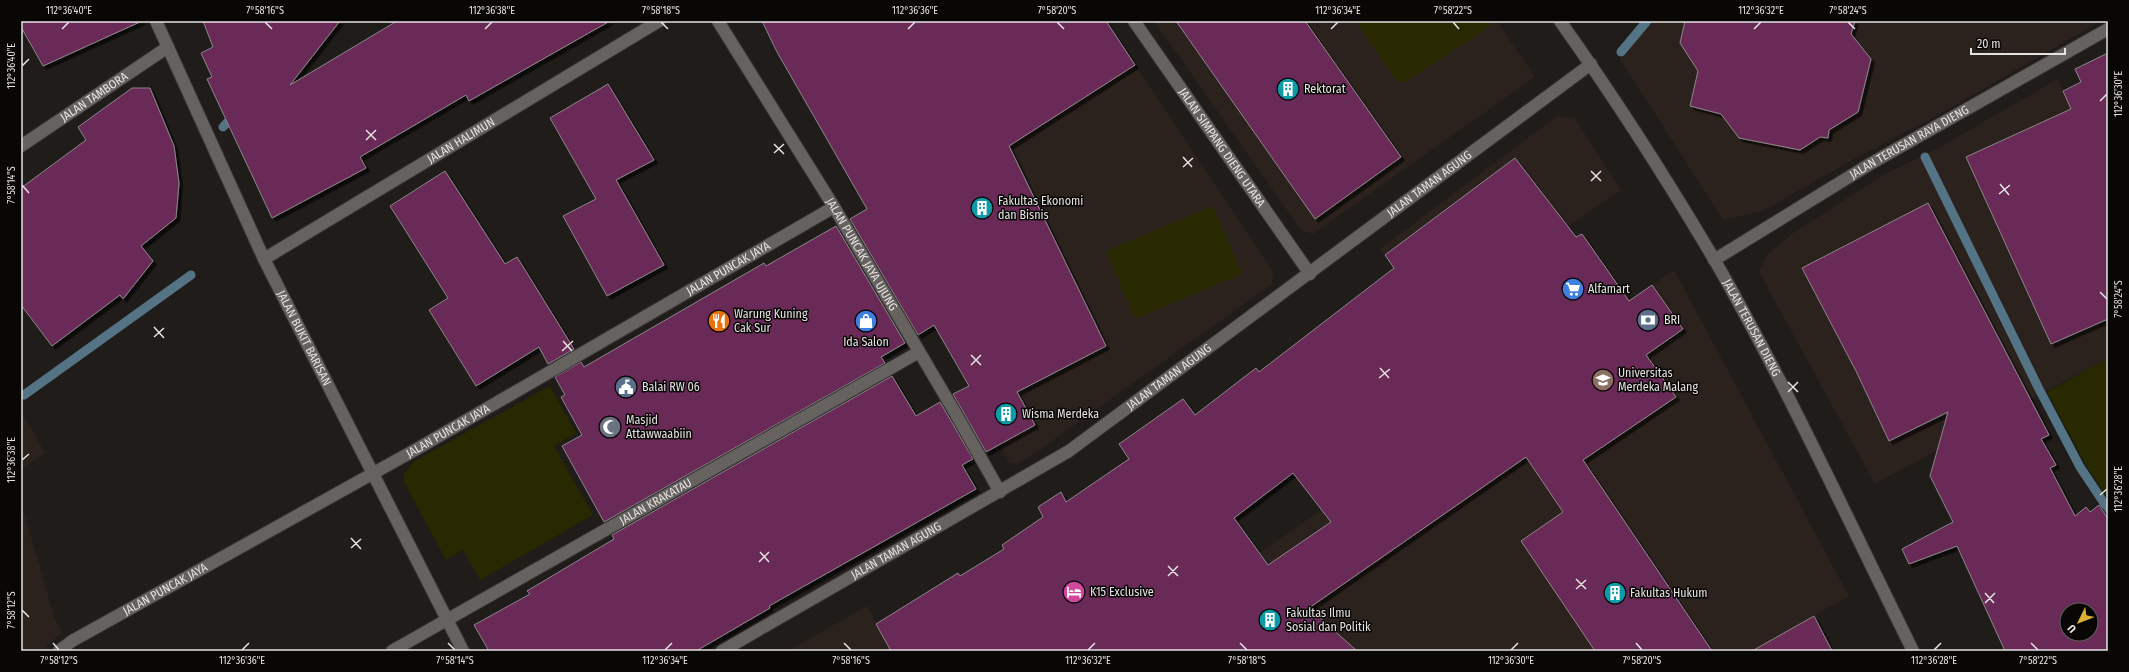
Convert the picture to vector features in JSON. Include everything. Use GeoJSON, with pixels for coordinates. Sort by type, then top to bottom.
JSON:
{"type":"FeatureCollection","features":[{"type":"Feature","properties":{"kind":"street","name":"JALAN BUKIT BARISAN"},"geometry":{"type":"LineString","coordinates":[[156,21],[264,259],[463,651]]}},
{"type":"Feature","properties":{"kind":"street","name":"JALAN HALIMUN"},"geometry":{"type":"LineString","coordinates":[[264,259],[659,21]]}},
{"type":"Feature","properties":{"kind":"street","name":"JALAN PUNCAK JAYA UJUNG"},"geometry":{"type":"LineString","coordinates":[[718,21],[834,208],[1000,492]]}},
{"type":"Feature","properties":{"kind":"street","name":"JALAN SIMPANG DIENG UTARA"},"geometry":{"type":"LineString","coordinates":[[1134,21],[1310,274]]}},
{"type":"Feature","properties":{"kind":"street","name":"JALAN TERUSAN DIENG"},"geometry":{"type":"LineString","coordinates":[[1560,21],[1591,64],[1665,178],[1714,260],[1767,358],[1913,651]]}},
{"type":"Feature","properties":{"kind":"street","name":"JALAN TERUSAN RAYA DIENG"},"geometry":{"type":"LineString","coordinates":[[1714,260],[1870,164],[2108,28]]}},
{"type":"Feature","properties":{"kind":"street","name":"JALAN TAMBORA"},"geometry":{"type":"LineString","coordinates":[[21,146],[168,47]]}},
{"type":"Feature","properties":{"kind":"street","name":"JALAN TAMAN AGUNG"},"geometry":{"type":"LineString","coordinates":[[722,651],[736,647],[1069,451],[1310,274],[1434,179],[1591,64]]}},
{"type":"Feature","properties":{"kind":"street","name":"JALAN PUNCAK JAYA"},"geometry":{"type":"LineString","coordinates":[[59,650],[834,208]]}},
{"type":"Feature","properties":{"kind":"street","name":"JALAN KRAKATAU"},"geometry":{"type":"LineString","coordinates":[[392,651],[919,352]]}},
{"type":"Feature","properties":{"kind":"shaded area"},"geometry":{"type":"Polygon","coordinates":[[[1106,21],[1273,272],[1272,284],[1028,458],[1019,463],[1012,463],[1009,462],[963,375],[893,142],[1106,21]]]}},
{"type":"Feature","properties":{"kind":"shaded area"},"geometry":{"type":"Polygon","coordinates":[[[1154,21],[1497,21],[1535,77],[1313,234],[1301,230],[1154,21]]]}},
{"type":"Feature","properties":{"kind":"shaded area"},"geometry":{"type":"Polygon","coordinates":[[[1355,21],[1487,21],[1491,26],[1404,83],[1396,80],[1355,21]]]}},
{"type":"Feature","properties":{"kind":"shaded area"},"geometry":{"type":"Polygon","coordinates":[[[1652,21],[2101,21],[1938,115],[1856,158],[1763,211],[1723,220],[1620,59],[1652,21]]]}},
{"type":"Feature","properties":{"kind":"shaded area"},"geometry":{"type":"Polygon","coordinates":[[[2058,79],[2108,191],[2108,358],[1875,484],[1759,272],[1768,254],[1792,234],[1881,176],[1938,148],[2058,79]]]}},
{"type":"Feature","properties":{"kind":"shaded area","name":"Universitas Merdeka Malang"},"geometry":{"type":"Polygon","coordinates":[[[1557,116],[1575,118],[1621,190],[1508,268],[1562,345],[1674,270],[1849,596],[1752,651],[1173,651],[1210,587],[1350,490],[1433,324],[1380,249],[1557,116]]]}},
{"type":"Feature","properties":{"kind":"shaded area"},"geometry":{"type":"Polygon","coordinates":[[[1213,206],[1242,274],[1135,319],[1106,251],[1213,206]]]}},
{"type":"Feature","properties":{"kind":"shaded area"},"geometry":{"type":"Polygon","coordinates":[[[2108,358],[2108,499],[2086,465],[2047,392],[2108,358]]]}},
{"type":"Feature","properties":{"kind":"shaded area"},"geometry":{"type":"Polygon","coordinates":[[[550,386],[576,433],[554,446],[593,515],[480,580],[463,550],[446,560],[404,482],[404,474],[413,462],[550,386]]]}},
{"type":"Feature","properties":{"kind":"shaded area"},"geometry":{"type":"Polygon","coordinates":[[[21,410],[45,453],[21,469],[21,410]]]}},
{"type":"Feature","properties":{"kind":"shaded area"},"geometry":{"type":"Polygon","coordinates":[[[21,502],[55,620],[62,632],[46,647],[46,651],[21,651],[21,502]]]}},
{"type":"Feature","properties":{"kind":"shaded area"},"geometry":{"type":"Polygon","coordinates":[[[867,606],[891,651],[788,651],[867,606]]]}},
{"type":"Feature","properties":{"kind":"building"},"geometry":{"type":"Polygon","coordinates":[[[21,21],[142,21],[43,66],[21,27],[21,21]]]}},
{"type":"Feature","properties":{"kind":"building"},"geometry":{"type":"Polygon","coordinates":[[[203,21],[340,21],[290,85],[397,21],[610,21],[469,101],[466,95],[360,157],[366,168],[272,218],[207,79],[212,77],[201,53],[213,47],[203,21]]]}},
{"type":"Feature","properties":{"kind":"building"},"geometry":{"type":"Polygon","coordinates":[[[762,21],[1106,21],[1135,65],[1009,146],[1106,346],[1017,392],[1035,425],[986,452],[953,394],[969,386],[934,325],[918,335],[850,219],[867,209],[777,52],[762,21]]]}},
{"type":"Feature","properties":{"kind":"building","name":"Rektorat"},"geometry":{"type":"Polygon","coordinates":[[[1176,21],[1305,21],[1401,157],[1315,219],[1176,21]]]}},
{"type":"Feature","properties":{"kind":"building"},"geometry":{"type":"Polygon","coordinates":[[[1685,21],[1855,21],[1851,34],[1871,59],[1858,112],[1829,130],[1828,138],[1820,137],[1800,150],[1739,138],[1721,114],[1690,106],[1698,71],[1680,43],[1685,21]]]}},
{"type":"Feature","properties":{"kind":"building"},"geometry":{"type":"Polygon","coordinates":[[[2108,53],[2108,319],[2051,344],[1966,157],[2071,109],[2063,91],[2081,82],[2075,69],[2108,53]]]}},
{"type":"Feature","properties":{"kind":"building"},"geometry":{"type":"Polygon","coordinates":[[[608,84],[654,160],[616,180],[664,265],[607,296],[563,216],[596,199],[550,118],[608,84]]]}},
{"type":"Feature","properties":{"kind":"building"},"geometry":{"type":"Polygon","coordinates":[[[132,88],[150,88],[174,146],[179,183],[176,218],[141,246],[153,261],[123,299],[120,295],[52,346],[21,305],[21,188],[86,140],[78,127],[132,88]]]}},
{"type":"Feature","properties":{"kind":"building"},"geometry":{"type":"Polygon","coordinates":[[[1515,158],[1576,237],[1582,234],[1629,301],[1652,285],[1683,329],[1646,355],[1676,397],[1583,460],[1712,651],[1595,651],[1521,541],[1563,512],[1526,457],[1309,608],[1357,651],[891,651],[876,624],[958,573],[960,576],[1004,549],[1002,545],[1043,517],[1038,507],[1061,492],[1066,502],[1129,459],[1119,444],[1183,399],[1195,415],[1256,368],[1259,372],[1394,268],[1385,255],[1515,158]],[[1293,473],[1234,518],[1268,565],[1331,522],[1293,473]]]}},
{"type":"Feature","properties":{"kind":"building"},"geometry":{"type":"Polygon","coordinates":[[[445,171],[505,264],[517,257],[574,349],[548,364],[539,347],[476,386],[429,310],[448,298],[390,206],[445,171]]]}},
{"type":"Feature","properties":{"kind":"building"},"geometry":{"type":"Polygon","coordinates":[[[1928,203],[2049,435],[2041,439],[2056,465],[2050,468],[2075,516],[2086,507],[2090,512],[2099,505],[2108,519],[2108,651],[2005,651],[1957,546],[1909,564],[1902,549],[1953,522],[1930,476],[1948,412],[1889,441],[1856,371],[1802,268],[1928,203]]]}},
{"type":"Feature","properties":{"kind":"building"},"geometry":{"type":"Polygon","coordinates":[[[836,226],[905,343],[881,357],[885,363],[604,522],[562,446],[582,435],[561,397],[565,395],[555,377],[581,362],[584,367],[764,263],[766,266],[836,226]]]}},
{"type":"Feature","properties":{"kind":"building"},"geometry":{"type":"Polygon","coordinates":[[[892,376],[916,416],[940,402],[973,459],[962,465],[976,489],[769,606],[770,608],[696,651],[489,651],[474,625],[530,594],[527,591],[614,539],[612,535],[892,376]]]}},
{"type":"Feature","properties":{"kind":"building"},"geometry":{"type":"Polygon","coordinates":[[[1814,616],[1832,651],[1752,651],[1814,616]]]}},
{"type":"Feature","properties":{"kind":"waterway"},"geometry":{"type":"LineString","coordinates":[[1621,52],[1647,21]]}},
{"type":"Feature","properties":{"kind":"waterway"},"geometry":{"type":"LineString","coordinates":[[223,127],[235,114]]}},
{"type":"Feature","properties":{"kind":"waterway"},"geometry":{"type":"LineString","coordinates":[[1925,157],[2038,387],[2080,467],[2108,509]]}},
{"type":"Feature","properties":{"kind":"waterway"},"geometry":{"type":"LineString","coordinates":[[24,395],[191,275]]}},
{"type":"Feature","properties":{"kind":"place","name":"Rektorat"},"geometry":{"type":"Point","coordinates":[1288,89]}},
{"type":"Feature","properties":{"kind":"place","name":"Fakultas Ekonomi dan Bisnis"},"geometry":{"type":"Point","coordinates":[982,208]}},
{"type":"Feature","properties":{"kind":"place","name":"Alfamart"},"geometry":{"type":"Point","coordinates":[1573,289]}},
{"type":"Feature","properties":{"kind":"place","name":"BRI"},"geometry":{"type":"Point","coordinates":[1648,320]}},
{"type":"Feature","properties":{"kind":"place","name":"Warung Kuning Cak Sur"},"geometry":{"type":"Point","coordinates":[719,321]}},
{"type":"Feature","properties":{"kind":"place","name":"Ida Salon"},"geometry":{"type":"Point","coordinates":[866,321]}},
{"type":"Feature","properties":{"kind":"place","name":"Universitas Merdeka Malang"},"geometry":{"type":"Point","coordinates":[1603,380]}},
{"type":"Feature","properties":{"kind":"place","name":"Balai RW 06"},"geometry":{"type":"Point","coordinates":[626,387]}},
{"type":"Feature","properties":{"kind":"place","name":"Wisma Merdeka"},"geometry":{"type":"Point","coordinates":[1006,414]}},
{"type":"Feature","properties":{"kind":"place","name":"Masjid Attawwaabiin"},"geometry":{"type":"Point","coordinates":[610,427]}},
{"type":"Feature","properties":{"kind":"place","name":"K15 Exclusive"},"geometry":{"type":"Point","coordinates":[1074,592]}},
{"type":"Feature","properties":{"kind":"place","name":"Fakultas Hukum"},"geometry":{"type":"Point","coordinates":[1615,593]}},
{"type":"Feature","properties":{"kind":"place","name":"Fakultas Ilmu Sosial dan Politik"},"geometry":{"type":"Point","coordinates":[1270,620]}}]}
